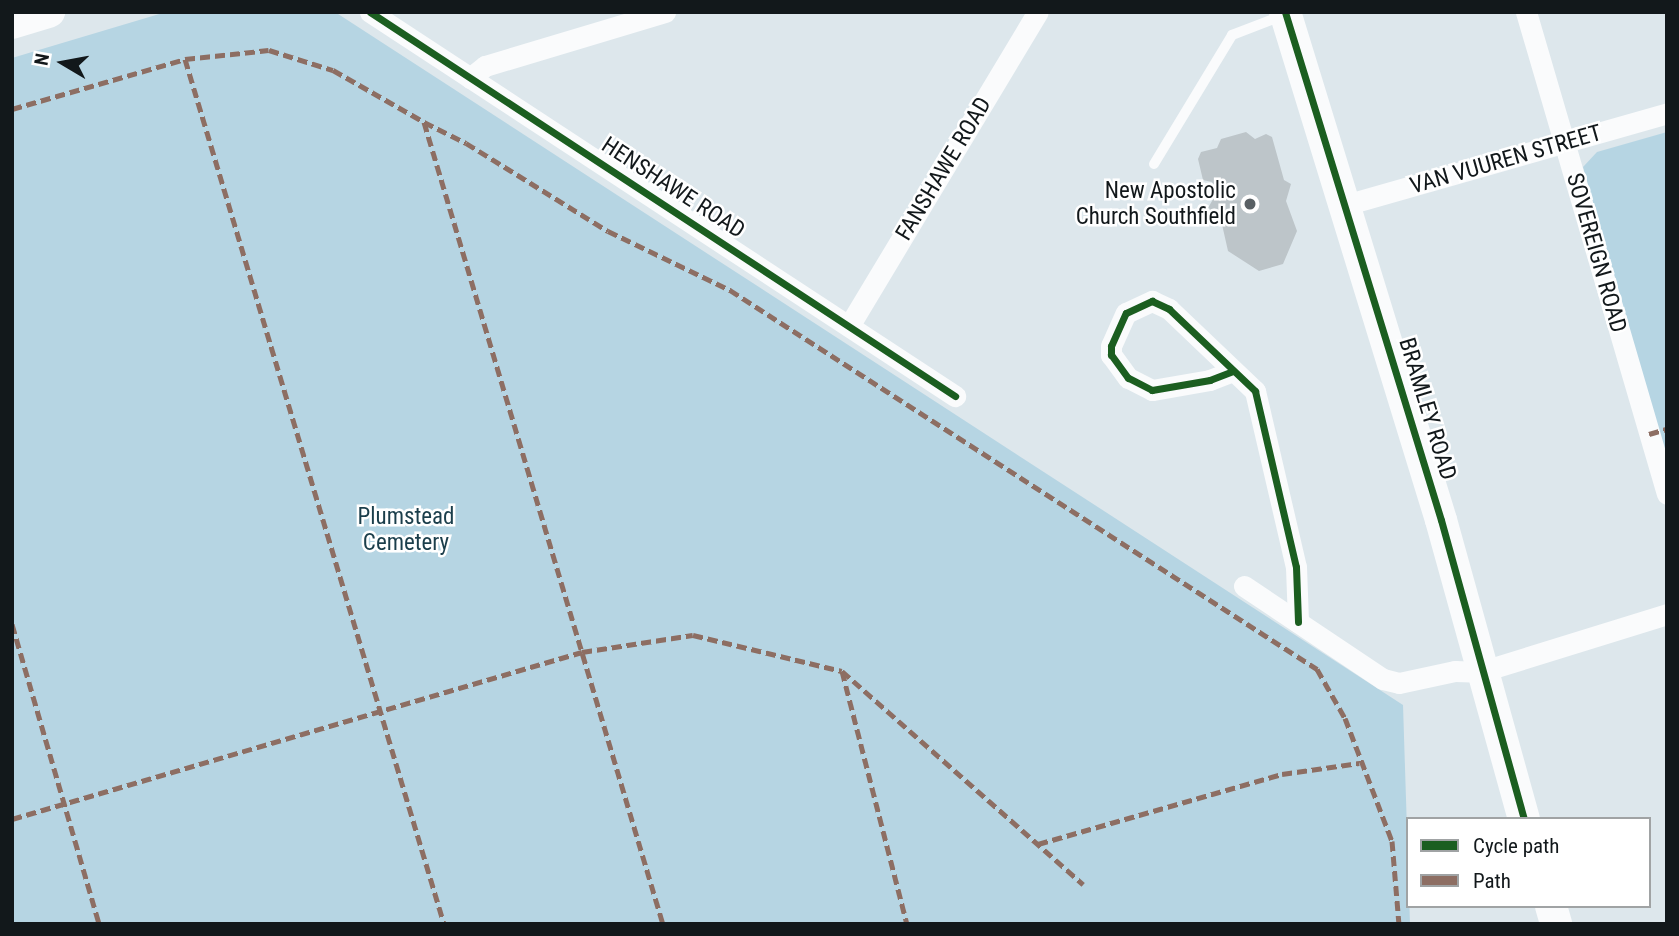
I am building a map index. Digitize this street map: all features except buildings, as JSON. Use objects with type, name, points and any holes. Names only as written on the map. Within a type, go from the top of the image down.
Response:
[{"type":"street","points":[[12,23],[49,12]]},
{"type":"street","name":"HENSHAWE ROAD","points":[[370,12],[955,396]]},
{"type":"street","points":[[470,78],[485,66],[665,12]]},
{"type":"street","name":"FANSHAWE ROAD","points":[[849,326],[1038,12]]},
{"type":"street","name":"SOVEREIGN ROAD","points":[[1525,12],[1667,494]]},
{"type":"street","name":"BRAMLEY ROAD","points":[[1286,13],[1441,520],[1480,672],[1523,817]]},
{"type":"street","name":"VAN VUUREN STREET","points":[[1345,205],[1667,113]]},
{"type":"street","points":[[1233,371],[1199,383],[1152,390],[1128,378],[1111,355],[1111,346],[1126,313],[1152,301],[1169,309],[1233,371],[1258,397],[1296,567],[1298,622]]},
{"type":"street","points":[[1244,586],[1391,682],[1480,672],[1667,614]]},
{"type":"lane","points":[[1154,164],[1232,35],[1286,13]]},
{"type":"green space","name":"Plumstead Cemetery","points":[[166,12],[335,12],[1403,705],[1406,908],[1409,908],[1410,924],[12,924],[12,58]]},
{"type":"green space","points":[[1667,132],[1667,461],[1583,167],[1597,152]]},
{"type":"marked path","points":[[12,109],[185,59],[269,50],[333,70],[424,122],[663,924]]},
{"type":"marked path","points":[[185,59],[444,924]]},
{"type":"marked path","points":[[424,122],[466,143],[608,231],[730,290],[1317,669],[1345,718],[1392,841],[1399,924]]},
{"type":"marked path","points":[[1649,434],[1667,429]]},
{"type":"marked path","points":[[12,624],[99,924]]},
{"type":"marked path","points":[[12,819],[582,652],[693,635],[842,671],[1083,884]]},
{"type":"marked path","points":[[842,671],[907,924]]},
{"type":"marked path","points":[[1038,844],[1282,774],[1359,763]]},
{"type":"cycle path","points":[[370,12],[955,396]]},
{"type":"cycle path","points":[[1285,12],[1441,520],[1523,817]]},
{"type":"cycle path","points":[[1233,371],[1210,380],[1152,390],[1128,378],[1111,355],[1111,346],[1126,313],[1152,301],[1169,309],[1255,391],[1296,567],[1298,622]]},
{"type":"place","name":"New Apostolic Church Southfield","points":[[1250,204]]}]
